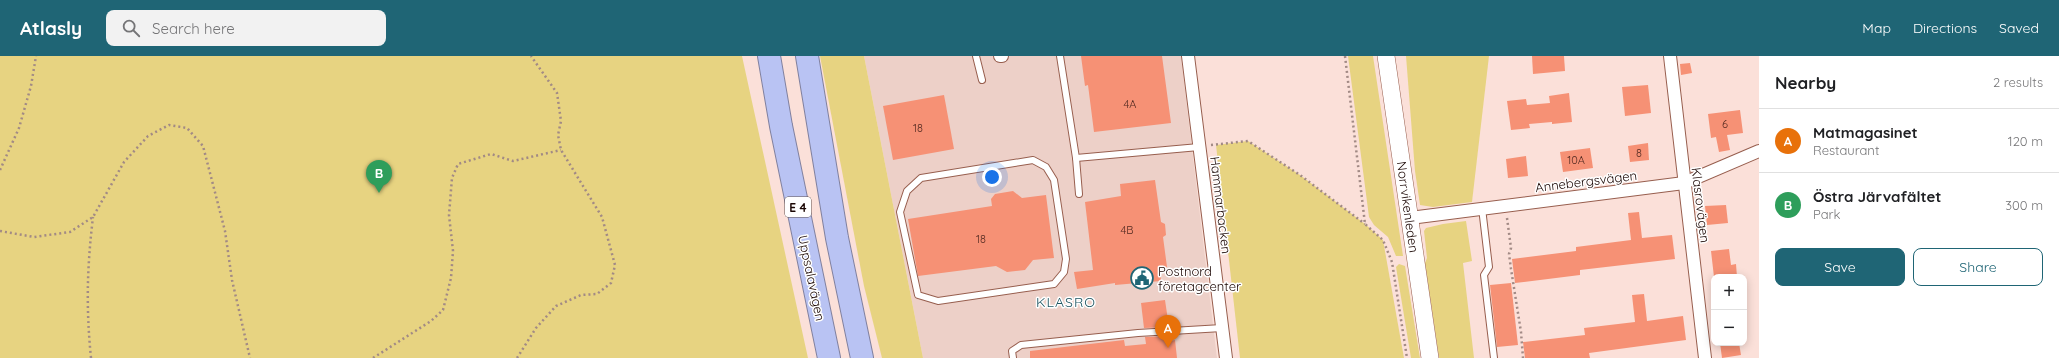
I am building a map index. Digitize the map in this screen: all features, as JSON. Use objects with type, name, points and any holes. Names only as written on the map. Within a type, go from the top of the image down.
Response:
[{"type":"highway","name":"Uppsalavägen","points":[[769,56],[781,126],[829,358]]},
{"type":"highway","name":"E 4","points":[[807,56],[836,230],[862,358]]},
{"type":"main road","name":"Norrvikenleden","points":[[1386,56],[1430,358]]},
{"type":"street","name":"Hammarbacken","points":[[1188,56],[1226,358]]},
{"type":"street","name":"Klasrovägen","points":[[1670,56],[1705,358]]},
{"type":"street","name":"Annebergsvägen","points":[[1410,218],[1684,183],[1759,151]]},
{"type":"lane","points":[[976,56],[982,80]]},
{"type":"lane","points":[[1060,56],[1076,158],[1079,194]]},
{"type":"lane","points":[[1076,158],[1199,146]]},
{"type":"lane","points":[[1033,160],[1046,167],[1054,180],[1066,258],[1064,272],[1054,284],[938,301],[918,295],[900,212],[907,191],[921,178],[980,169],[1033,160]]},
{"type":"lane","points":[[1482,208],[1489,267],[1484,275],[1494,358]]},
{"type":"lane","points":[[1013,358],[1012,351],[1021,345],[1138,333],[1222,328]]},
{"type":"path","points":[[0,170],[19,128],[31,86],[36,56]]},
{"type":"path","points":[[517,358],[536,328],[556,306],[581,295],[597,294],[611,283],[615,265],[602,217],[561,150],[558,135],[561,121],[557,93],[531,56]]},
{"type":"path","points":[[1345,56],[1365,224]]},
{"type":"path","points":[[91,358],[86,295],[88,257],[93,216],[124,162],[148,136],[169,125],[187,128],[203,146],[225,230],[232,280],[250,358]]},
{"type":"path","points":[[1199,146],[1248,141],[1300,175],[1384,240],[1392,262],[1408,358]]},
{"type":"path","points":[[373,358],[431,321],[443,310],[450,278],[453,251],[449,215],[452,178],[458,164],[491,154],[513,160],[561,150]]},
{"type":"path","points":[[1505,205],[1511,248],[1511,269],[1521,332],[1523,358]]},
{"type":"path","points":[[0,231],[34,237],[70,232],[93,216]]},
{"type":"shaded area","points":[[0,56],[742,56],[808,358],[0,358]]},
{"type":"shaded area","points":[[820,56],[864,56],[923,358],[882,358],[864,286]]},
{"type":"shaded area","points":[[864,56],[1181,56],[1217,358],[923,358]]},
{"type":"shaded area","points":[[1348,56],[1373,56],[1403,256],[1396,256],[1388,237],[1374,225],[1369,217]]},
{"type":"shaded area","points":[[1406,56],[1489,56],[1472,202],[1433,207],[1420,205],[1415,171]]},
{"type":"shaded area","points":[[1248,141],[1300,175],[1365,224],[1383,240],[1404,358],[1240,358],[1216,145]]},
{"type":"shaded area","points":[[1466,221],[1472,261],[1463,263],[1474,358],[1439,358],[1425,263],[1427,258],[1424,231],[1426,228]]},
{"type":"shaded area","points":[[1399,264],[1405,266],[1420,358],[1411,358],[1396,267]]},
{"type":"building","points":[[1081,56],[1162,56],[1171,123],[1094,132],[1088,85],[1085,86]]},
{"type":"building","points":[[1532,56],[1564,56],[1565,71],[1533,74]]},
{"type":"building","points":[[1690,63],[1692,73],[1681,75],[1680,64]]},
{"type":"building","points":[[1648,85],[1651,113],[1625,116],[1622,87]]},
{"type":"building","points":[[1569,93],[1572,122],[1529,124],[1530,128],[1511,130],[1507,101],[1526,99],[1527,105],[1550,103],[1549,96]]},
{"type":"building","points":[[944,95],[954,149],[893,160],[883,106]]},
{"type":"building","points":[[1740,110],[1743,133],[1727,135],[1730,150],[1719,152],[1716,137],[1711,138],[1708,114]]},
{"type":"building","points":[[1648,143],[1649,160],[1630,162],[1628,146]]},
{"type":"building","points":[[1590,148],[1593,168],[1563,172],[1560,152]]},
{"type":"building","points":[[1526,156],[1528,176],[1508,178],[1506,159]]},
{"type":"building","points":[[1155,180],[1161,222],[1165,224],[1166,235],[1163,237],[1167,267],[1160,268],[1161,281],[1115,285],[1115,283],[1077,289],[1074,272],[1093,270],[1085,202],[1121,196],[1120,184]]},
{"type":"building","points":[[1013,191],[1022,198],[1046,195],[1054,258],[1033,260],[1025,270],[1007,272],[996,266],[918,276],[908,219],[992,206],[991,199],[995,194]]},
{"type":"building","points":[[1726,205],[1728,223],[1707,225],[1705,206]]},
{"type":"building","points":[[1639,212],[1642,238],[1672,235],[1675,259],[1580,270],[1580,275],[1515,283],[1512,259],[1576,251],[1576,247],[1631,240],[1628,213]]},
{"type":"building","points":[[1729,249],[1731,265],[1736,264],[1737,274],[1714,274],[1711,251]]},
{"type":"building","points":[[1511,283],[1518,345],[1497,347],[1490,285]]},
{"type":"building","points":[[1644,294],[1647,321],[1683,316],[1686,340],[1589,353],[1590,358],[1525,358],[1523,342],[1585,335],[1584,328],[1635,322],[1632,295]]},
{"type":"building","points":[[1165,300],[1169,327],[1144,328],[1141,303]]},
{"type":"building","points":[[1170,336],[1171,341],[1175,340],[1177,358],[1030,358],[1030,351],[1124,340],[1125,346],[1146,344],[1145,337]]},
{"type":"building","points":[[1720,346],[1740,346],[1741,355],[1722,358]]},
{"type":"place","name":"Östra Järvafältet","points":[[379,193]]},
{"type":"place","name":"Postnord företagcenter","points":[[1142,278]]},
{"type":"place","name":"Matmagasinet","points":[[1168,348]]},
{"type":"district","name":"KLASRO","points":[[1066,302]]}]
